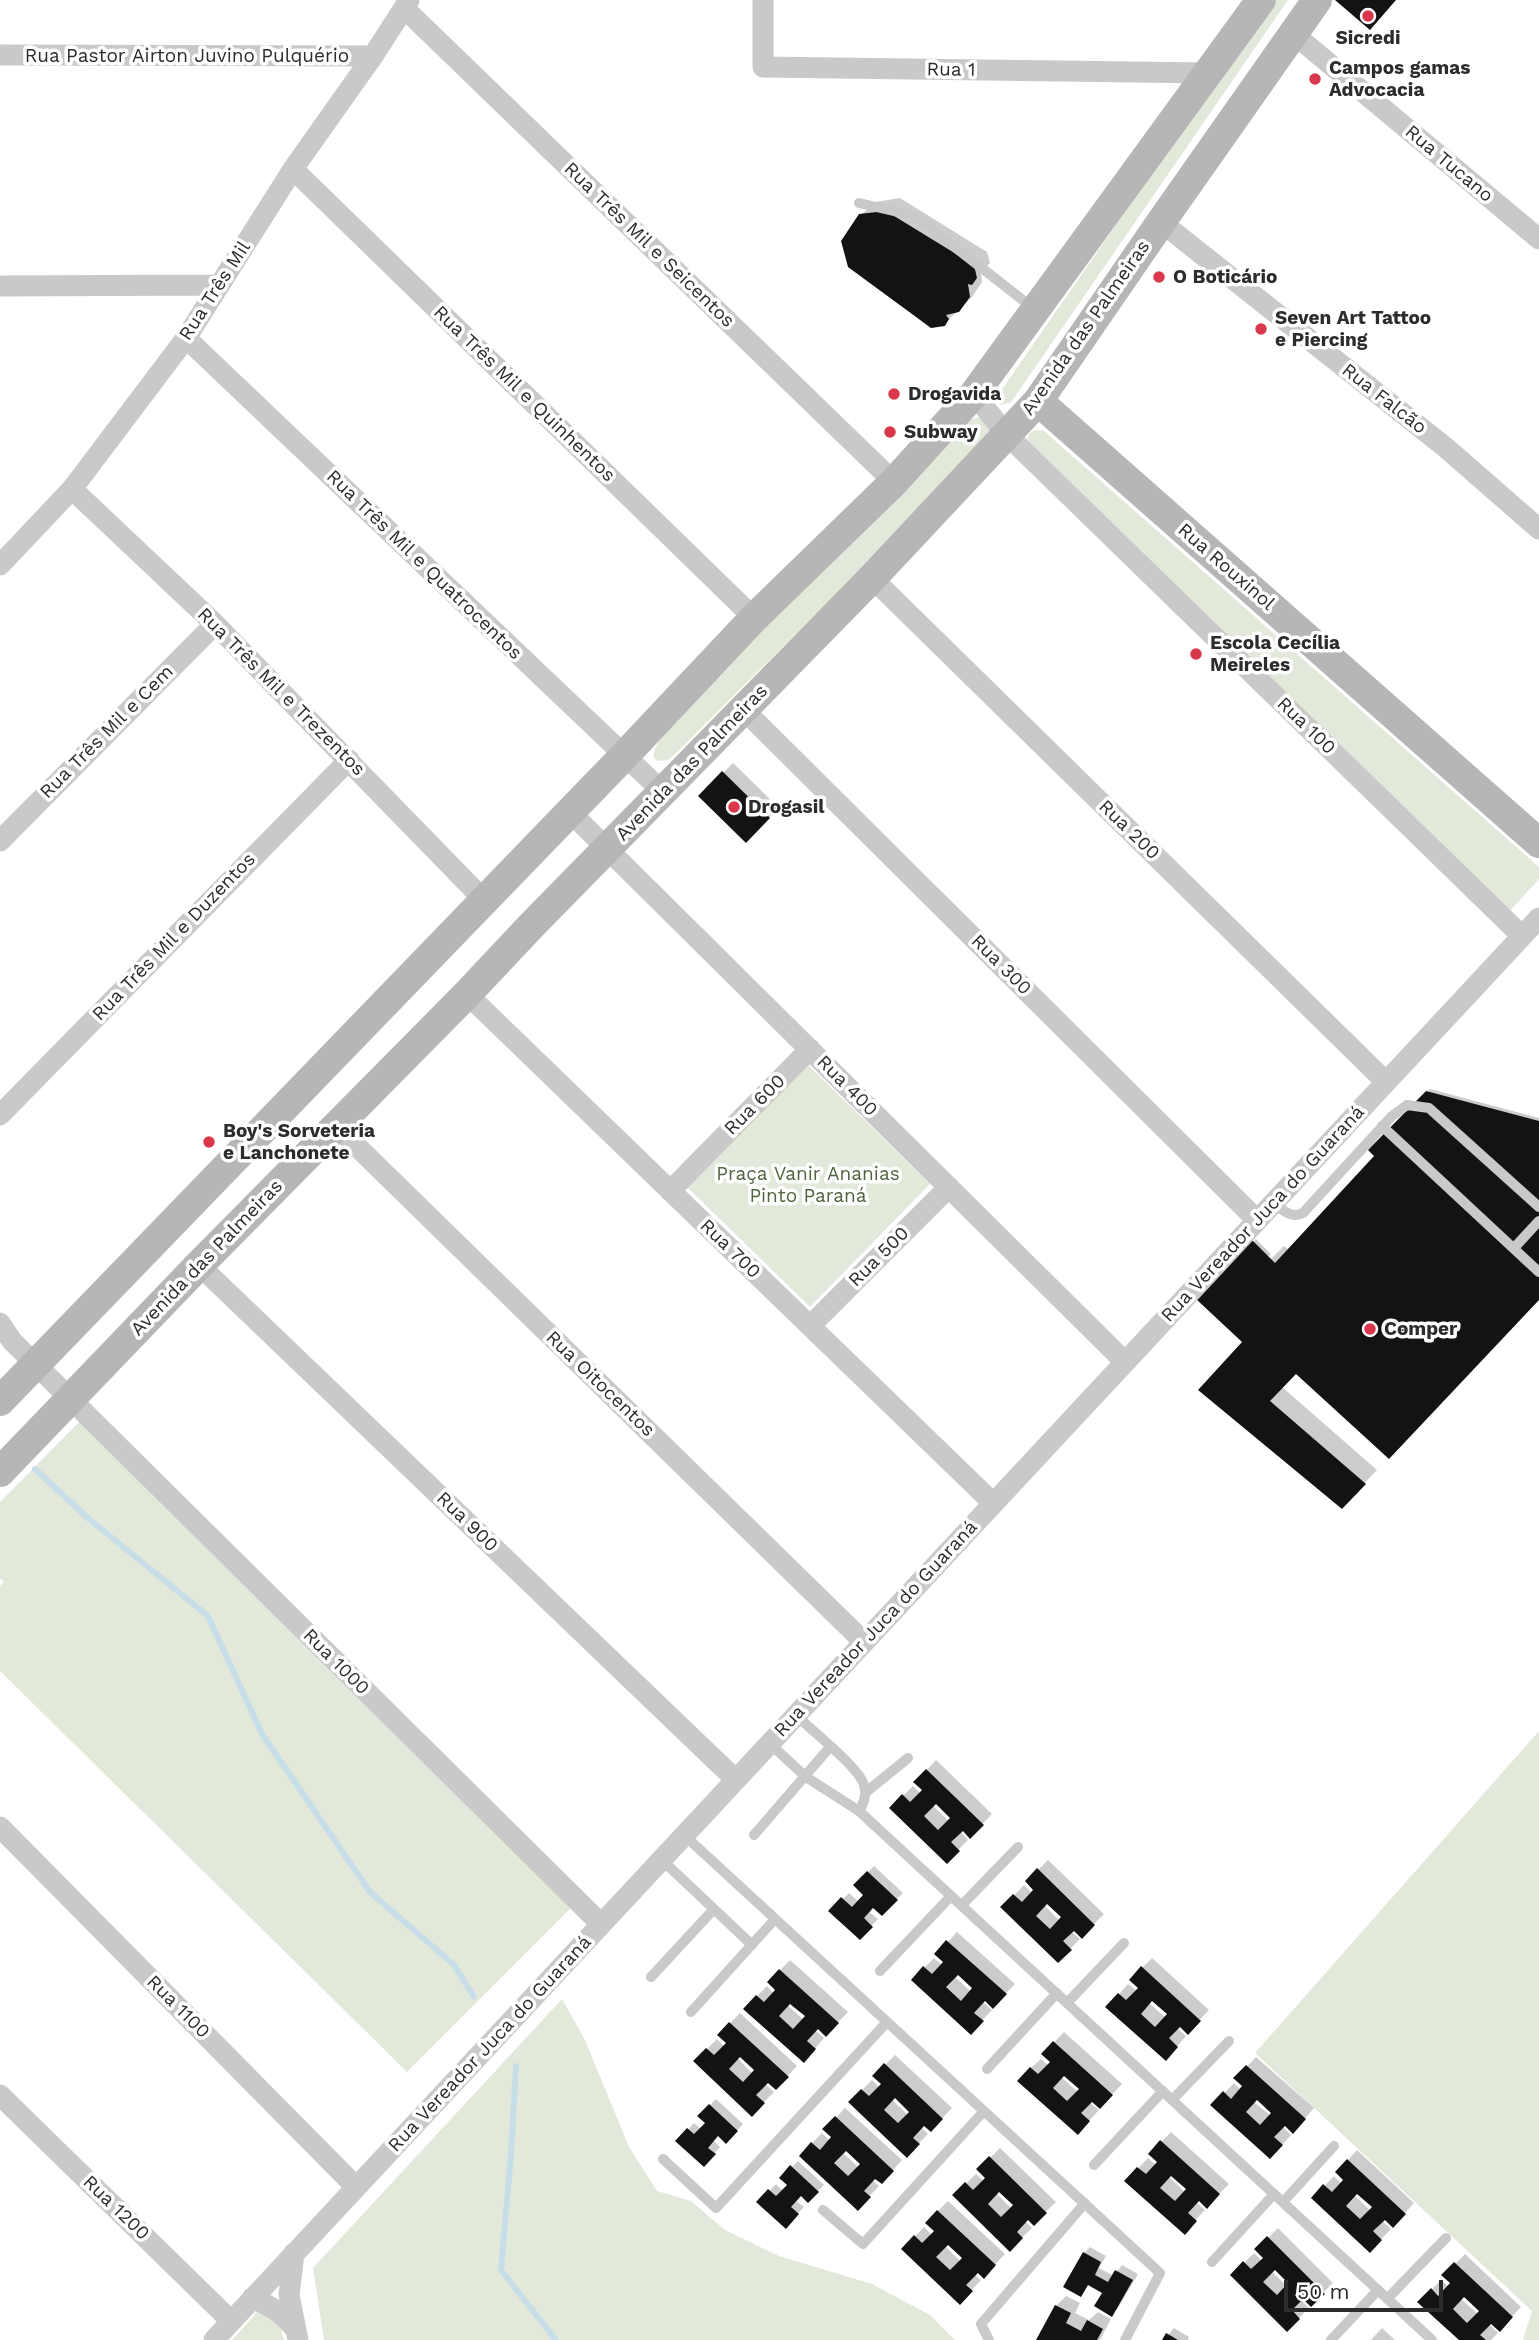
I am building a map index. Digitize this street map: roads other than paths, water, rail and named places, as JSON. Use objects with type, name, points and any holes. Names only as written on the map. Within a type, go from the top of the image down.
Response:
[{"type":"street","name":"Rua 1","points":[[763,0],[763,67],[1207,74]]},
{"type":"street","points":[[0,1401],[625,755],[754,618],[894,482],[974,394],[1261,0]]},
{"type":"street","name":"Avenida das Palmeiras","points":[[0,1472],[872,578],[1038,401],[1317,0]]},
{"type":"street","name":"Rua Três Mil","points":[[0,565],[72,489],[186,338],[293,169],[407,4]]},
{"type":"street","name":"Rua Três Mil e Seicentos","points":[[407,4],[894,482]]},
{"type":"street","name":"Rua Tucano","points":[[1294,35],[1539,239]]},
{"type":"street","name":"Rua Pastor Airton Juvino Pulquério","points":[[0,55],[373,56]]},
{"type":"street","name":"Rua Três Mil e Quinhentos","points":[[293,169],[754,618]]},
{"type":"street","name":"Rua Falcão","points":[[1161,222],[1445,447],[1539,529]]},
{"type":"street","points":[[0,286],[220,285]]},
{"type":"street","name":"Rua Três Mil e Quatrocentos","points":[[186,338],[663,792]]},
{"type":"street","name":"Rua 100","points":[[974,394],[1007,435],[1522,936]]},
{"type":"street","name":"Rua Rouxinol","points":[[1038,401],[1539,843]]},
{"type":"street","name":"Rua Três Mil e Trezentos","points":[[72,489],[215,624],[484,900]]},
{"type":"street","name":"Rua 200","points":[[872,578],[1386,1082]]},
{"type":"street","name":"Rua Três Mil e Cem","points":[[0,841],[215,624]]},
{"type":"street","name":"Rua 300","points":[[744,710],[1257,1220]]},
{"type":"street","name":"Rua Três Mil e Duzentos","points":[[0,1115],[349,760]]},
{"type":"street","name":"Rua 400","points":[[569,811],[1125,1362]]},
{"type":"street","name":"Rua Vereador Juca do Guaraná","points":[[214,2340],[1539,918]]},
{"type":"street","name":"Rua 700","points":[[467,994],[993,1503]]},
{"type":"street","name":"Rua 600","points":[[670,1191],[810,1049]]},
{"type":"street","name":"Rua Oitocentos","points":[[336,1126],[864,1642]]},
{"type":"street","name":"Rua 500","points":[[810,1326],[949,1187]]},
{"type":"street","name":"Rua 900","points":[[199,1265],[736,1780]]},
{"type":"street","name":"Rua 1000","points":[[0,1323],[12,1341],[601,1924]]},
{"type":"street","name":"Rua 1100","points":[[0,1827],[356,2187]]},
{"type":"street","name":"Rua 1200","points":[[0,2095],[231,2321]]},
{"type":"street","points":[[294,2253],[289,2295],[296,2334]]},
{"type":"street","points":[[252,2298],[283,2314],[296,2334]]},
{"type":"lane","points":[[859,203],[915,216],[1035,310]]},
{"type":"lane","points":[[1273,1203],[1288,1214],[1298,1216],[1303,1213],[1382,1126],[1407,1105],[1429,1108],[1539,1207]]},
{"type":"lane","points":[[1382,1126],[1539,1272]]},
{"type":"lane","points":[[1514,1248],[1539,1221]]},
{"type":"lane","points":[[796,1715],[857,1772],[864,1784],[865,1793],[864,1803],[859,1811]]},
{"type":"lane","points":[[769,1744],[806,1777],[859,1811],[1432,2340]]},
{"type":"lane","points":[[754,1835],[830,1747]]},
{"type":"lane","points":[[865,1793],[908,1758]]},
{"type":"lane","points":[[684,1835],[1160,2273],[1125,2340]]},
{"type":"lane","points":[[962,1905],[1018,1847]]},
{"type":"lane","points":[[661,1859],[752,1945]]},
{"type":"lane","points":[[880,1971],[951,1896]]},
{"type":"lane","points":[[651,1977],[713,1909]]},
{"type":"lane","points":[[691,2012],[775,1919]]},
{"type":"lane","points":[[1067,2003],[1124,1943]]},
{"type":"lane","points":[[987,2069],[1057,1993]]},
{"type":"lane","points":[[663,2160],[716,2208],[887,2022]]},
{"type":"lane","points":[[1172,2100],[1229,2041]]},
{"type":"lane","points":[[1094,2165],[1163,2091]]},
{"type":"lane","points":[[823,2210],[863,2244],[984,2111]]},
{"type":"lane","points":[[1212,2262],[1334,2146]]},
{"type":"lane","points":[[989,2340],[981,2324],[1084,2203]]},
{"type":"lane","points":[[1387,2299],[1446,2238]]},
{"type":"lane","points":[[1331,2340],[1378,2290]]},
{"type":"waterway","points":[[35,1469],[89,1519],[208,1616],[262,1734],[370,1892],[454,1965],[474,1997]]},
{"type":"waterway","points":[[516,2066],[501,2270],[556,2340]]},
{"type":"place","name":"Sicredi","points":[[1368,16]]},
{"type":"place","name":"Campos gamas Advocacia","points":[[1315,79]]},
{"type":"place","name":"O Boticário","points":[[1159,277]]},
{"type":"place","name":"Seven Art Tattoo e Piercing","points":[[1261,329]]},
{"type":"place","name":"Drogavida","points":[[894,394]]},
{"type":"place","name":"Subway","points":[[890,432]]},
{"type":"place","name":"Escola Cecília Meireles","points":[[1196,654]]},
{"type":"place","name":"Drogasil","points":[[734,807]]},
{"type":"place","name":"Boy's Sorveteria e Lanchonete","points":[[209,1142]]},
{"type":"place","name":"Comper","points":[[1370,1329]]},
{"type":"park label","name":"Praça Vanir Ananias Pinto Paraná","points":[[808,1185]]}]
